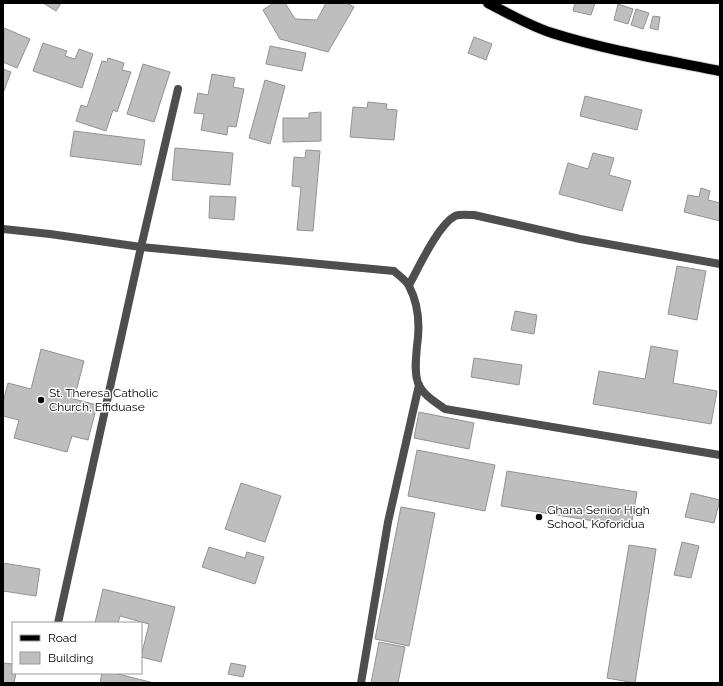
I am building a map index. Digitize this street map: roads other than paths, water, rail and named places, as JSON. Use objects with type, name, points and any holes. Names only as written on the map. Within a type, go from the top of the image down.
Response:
[{"type":"main road","points":[[488,3],[507,14],[552,33],[615,49],[720,71]]},
{"type":"street","points":[[58,622],[141,247],[178,89]]},
{"type":"street","points":[[408,285],[436,237],[448,221],[457,215],[474,215],[580,239],[720,264]]},
{"type":"street","points":[[3,229],[141,247],[394,271],[408,285],[417,306],[419,330],[416,372],[419,385],[429,398],[445,409],[720,455]]},
{"type":"street","points":[[361,683],[388,522],[419,385]]},
{"type":"place","name":"St. Theresa Catholic Church, Effiduase","points":[[41,400]]},
{"type":"place","name":"Ghana Senior High School, Koforidua","points":[[539,517]]}]
